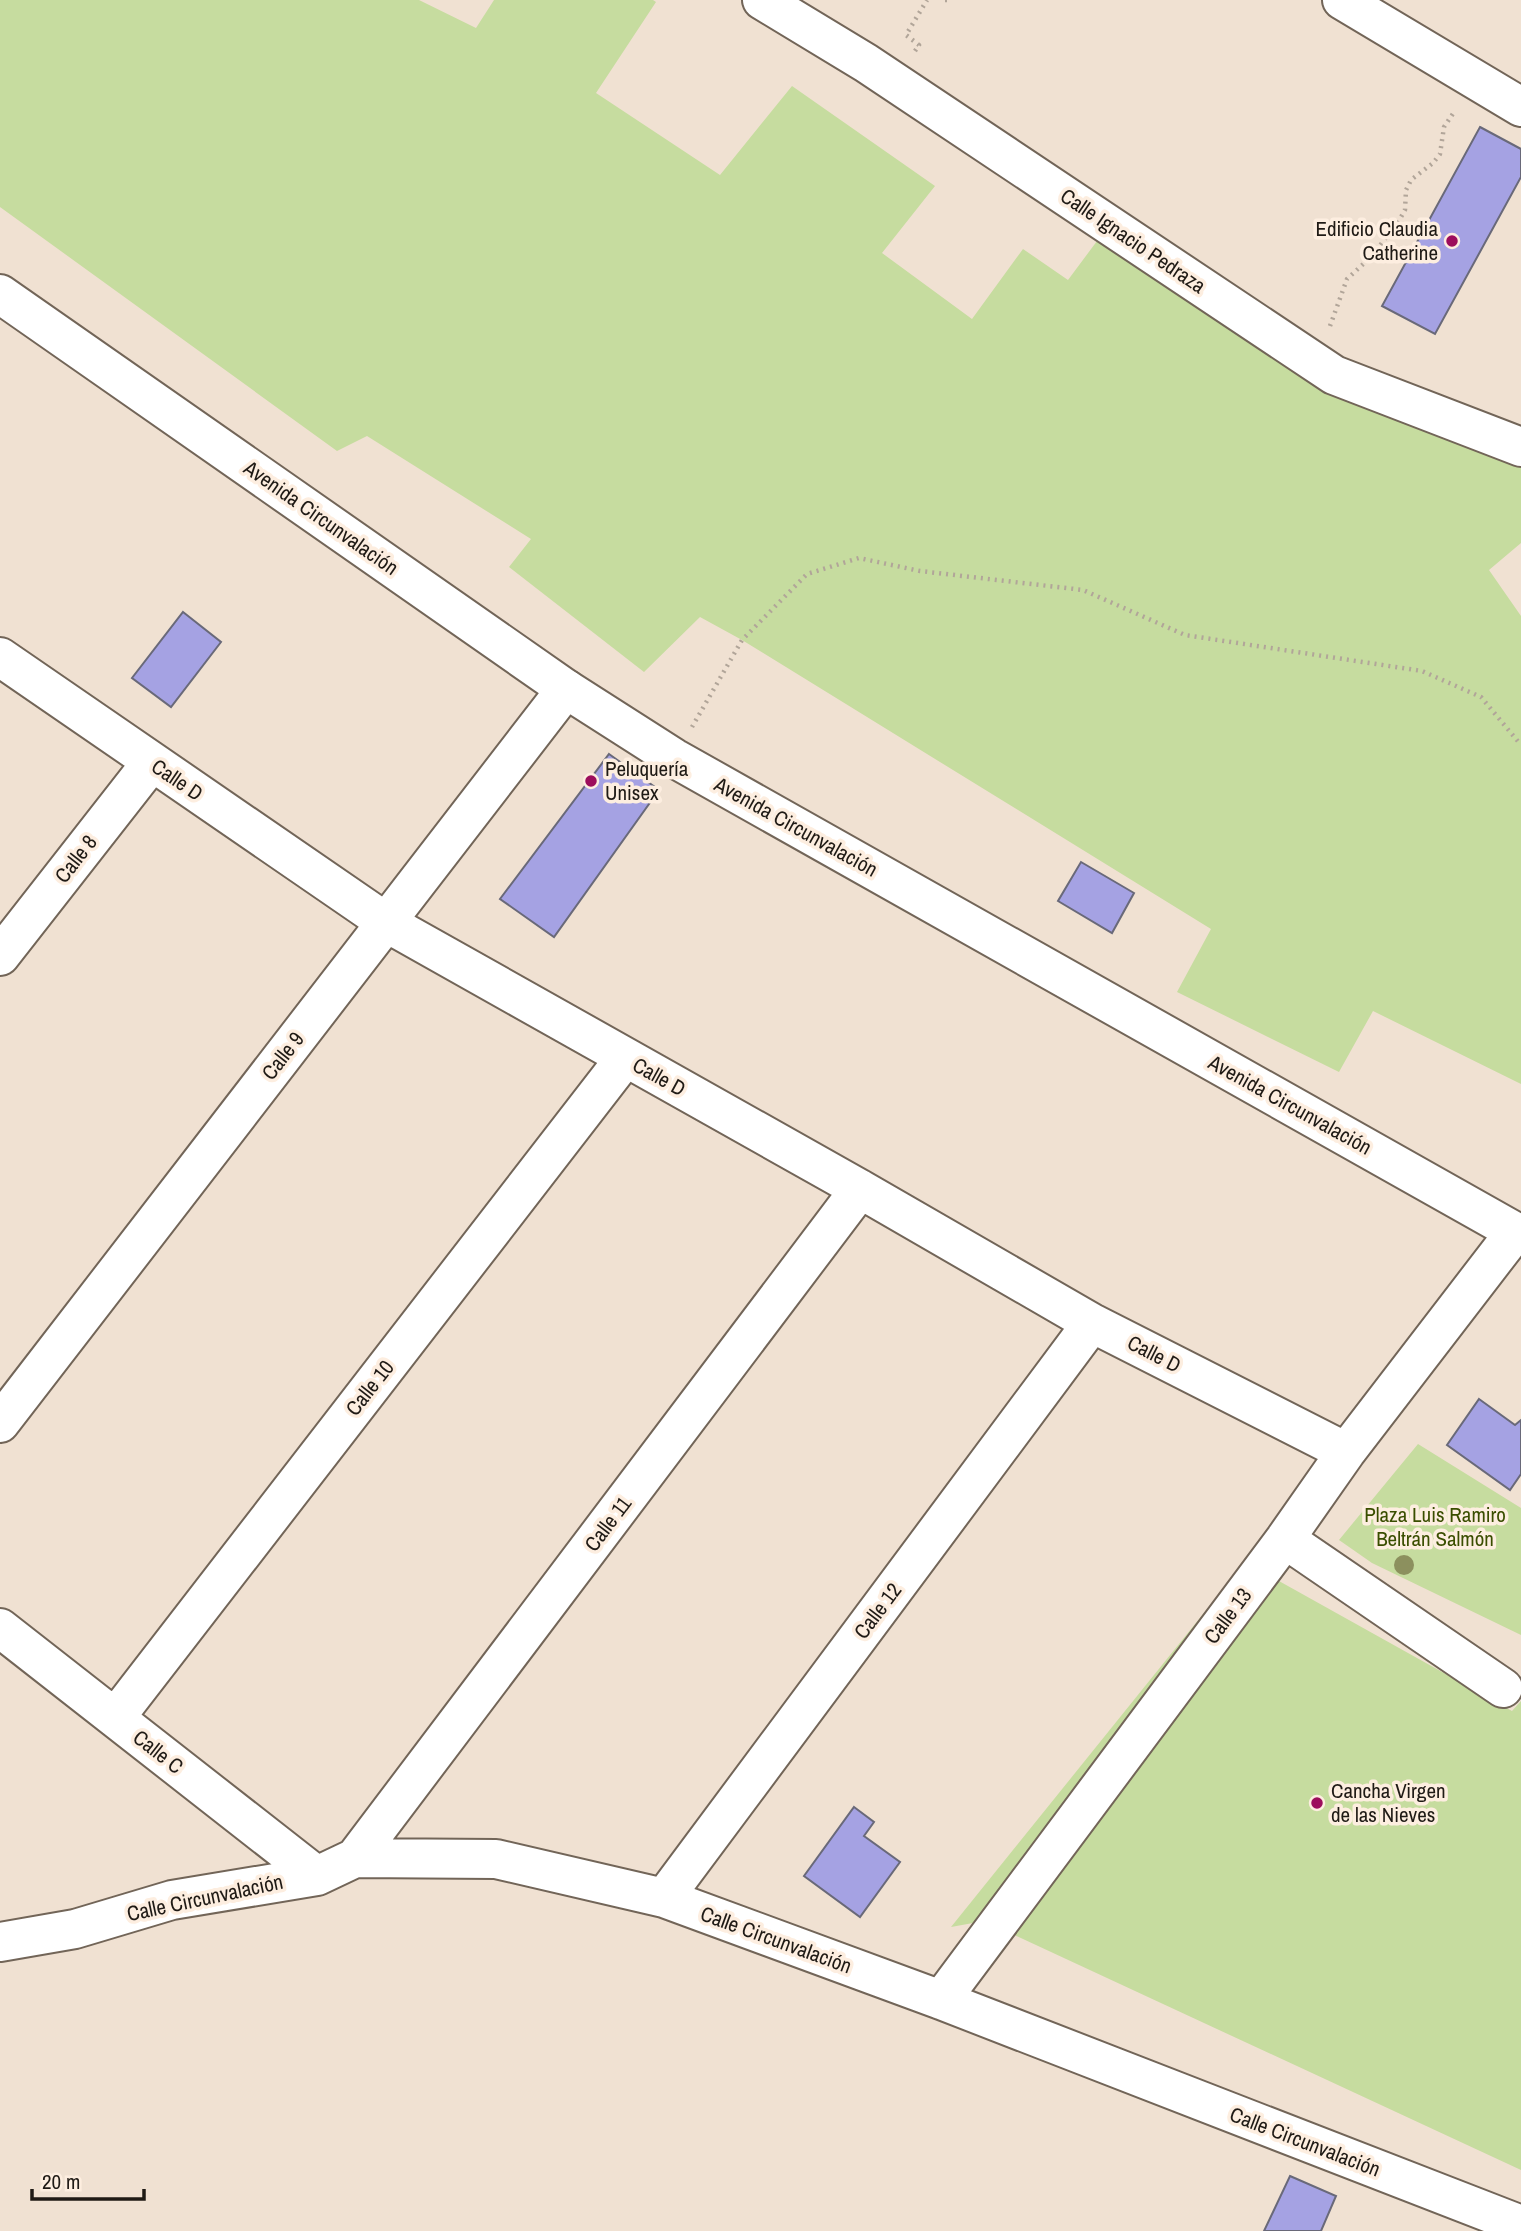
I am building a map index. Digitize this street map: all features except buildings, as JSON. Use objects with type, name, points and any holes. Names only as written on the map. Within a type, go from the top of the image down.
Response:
[{"type":"street","name":"Calle Ignacio Pedraza","points":[[762,0],[866,63],[1334,375],[1521,447]]},
{"type":"street","points":[[1342,0],[1521,107]]},
{"type":"street","name":"Avenida Circunvalación","points":[[0,294],[566,689],[674,758],[1518,1233]]},
{"type":"street","name":"Calle D","points":[[0,657],[387,923],[860,1189],[1092,1324],[1346,1451]]},
{"type":"street","name":"Calle 9","points":[[0,1423],[566,689]]},
{"type":"street","name":"Calle 8","points":[[0,956],[151,762]]},
{"type":"street","name":"Calle 10","points":[[115,1718],[625,1058]]},
{"type":"street","name":"Calle 11","points":[[355,1858],[860,1189]]},
{"type":"street","name":"Calle 13","points":[[940,2000],[1285,1539],[1346,1451],[1518,1233]]},
{"type":"street","name":"Calle 12","points":[[664,1898],[1092,1324]]},
{"type":"street","points":[[1285,1539],[1503,1688]]},
{"type":"street","name":"Calle C","points":[[0,1628],[317,1876]]},
{"type":"street","name":"Calle Circunvalación","points":[[0,1942],[75,1929],[172,1900],[317,1876],[355,1858],[496,1859],[664,1898],[940,2000],[1521,2225]]},
{"type":"path","points":[[914,53],[919,45],[906,35],[928,0]]},
{"type":"path","points":[[945,0],[952,0]]},
{"type":"path","points":[[1318,364],[1324,354],[1335,309],[1347,279],[1378,248],[1401,218],[1405,210],[1406,190],[1411,180],[1440,154],[1444,127],[1459,102]]},
{"type":"path","points":[[674,758],[742,640],[807,574],[859,558],[920,571],[1083,590],[1185,635],[1422,671],[1480,698],[1521,745]]},
{"type":"green space","points":[[0,0],[419,0],[476,28],[494,0],[653,0],[656,2],[596,93],[720,175],[792,86],[935,186],[882,253],[972,319],[1023,249],[1068,280],[1100,237],[1521,449],[1521,543],[1489,570],[1521,616],[1521,1084],[1373,1011],[1339,1072],[1177,992],[1211,929],[742,640],[700,617],[644,672],[509,567],[531,539],[367,436],[337,451],[0,207]]},
{"type":"green space","name":"Plaza Luis Ramiro Beltrán Salmón","points":[[1418,1444],[1521,1508],[1521,1635],[1372,1563],[1339,1540]]},
{"type":"green space","name":"Cancha Virgen de las Nieves","points":[[1245,1562],[1512,1711],[1521,1701],[1521,2170],[984,1921],[951,1927]]},
{"type":"place","name":"Edificio Claudia Catherine","points":[[1452,241]]},
{"type":"place","name":"Peluquería Unisex","points":[[591,781]]},
{"type":"place","name":"Cancha Virgen de las Nieves","points":[[1317,1803]]}]
